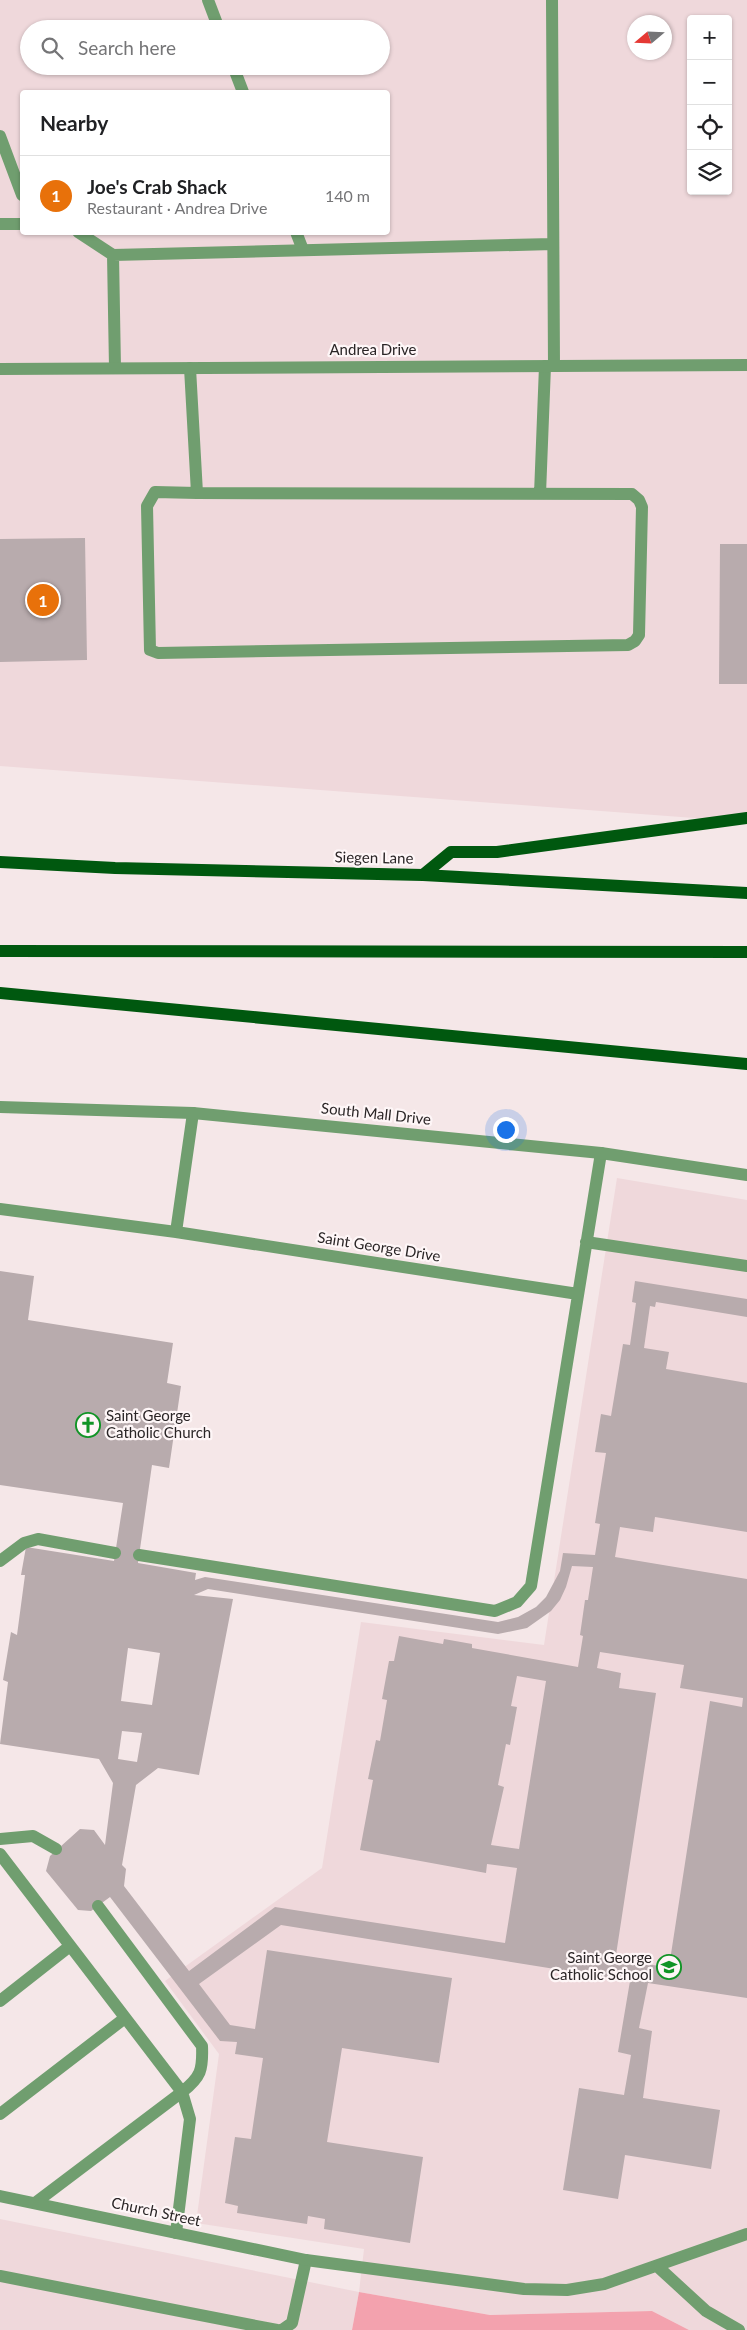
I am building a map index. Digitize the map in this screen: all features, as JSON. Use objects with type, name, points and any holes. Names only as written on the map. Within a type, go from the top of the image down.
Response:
[{"type":"main road","points":[[423,875],[451,852],[497,852],[747,818]]},
{"type":"main road","name":"Siegen Lane","points":[[0,862],[115,868],[423,875],[747,893]]},
{"type":"main road","points":[[0,951],[747,952]]},
{"type":"main road","points":[[0,993],[747,1064]]},
{"type":"street","points":[[208,0],[216,20]]},
{"type":"street","points":[[540,494],[549,366],[553,244],[552,0]]},
{"type":"street","points":[[236,75],[242,90]]},
{"type":"street","points":[[0,136],[20,190]]},
{"type":"street","points":[[0,224],[20,224]]},
{"type":"street","points":[[83,235],[113,255],[553,244]]},
{"type":"street","points":[[297,235],[303,250]]},
{"type":"street","points":[[113,255],[115,368]]},
{"type":"street","name":"Andrea Drive","points":[[0,369],[747,365]]},
{"type":"street","points":[[190,368],[197,493]]},
{"type":"street","points":[[155,492],[197,493],[632,494],[639,500],[642,507],[640,635],[628,645],[158,653],[150,650],[148,642],[147,506],[155,492]]},
{"type":"street","name":"South Mall Drive","points":[[0,1107],[193,1113],[601,1153],[747,1175]]},
{"type":"street","points":[[176,1232],[193,1113]]},
{"type":"street","points":[[139,1555],[495,1611],[517,1602],[531,1586],[601,1153]]},
{"type":"street","name":"Saint George Drive","points":[[0,1210],[176,1232],[578,1294]]},
{"type":"street","points":[[586,1242],[747,1266]]},
{"type":"street","points":[[0,1561],[24,1543],[38,1539],[115,1553]]},
{"type":"street","points":[[0,1839],[33,1836],[56,1849]]},
{"type":"street","points":[[1,1856],[182,2092],[190,2119],[176,2233]]},
{"type":"street","points":[[35,2203],[196,2081],[203,2066],[202,2046],[98,1906]]},
{"type":"street","points":[[0,2001],[70,1946]]},
{"type":"street","points":[[0,2114],[125,2018]]},
{"type":"street","name":"Church Street","points":[[0,2196],[306,2260],[533,2289],[566,2290],[604,2284],[747,2234]]},
{"type":"street","points":[[282,2330],[292,2323],[306,2260]]},
{"type":"street","points":[[657,2266],[706,2311],[739,2330]]},
{"type":"street","points":[[0,2276],[277,2330]]},
{"type":"shaded area","points":[[0,0],[747,0],[747,822],[0,766]]},
{"type":"shaded area","points":[[617,1178],[747,1200],[747,2330],[689,2330],[652,2311],[490,2315],[359,2292],[364,2249],[196,2223],[219,2054],[165,1981],[322,1868],[361,1622],[544,1645]]},
{"type":"shaded area","points":[[0,2219],[359,2292],[352,2330],[0,2330]]},
{"type":"shaded area","points":[[359,2292],[490,2315],[652,2311],[689,2330],[352,2330]]},
{"type":"building","points":[[85,538],[87,660],[0,662],[0,539]]},
{"type":"building","points":[[720,544],[747,544],[747,684],[719,684]]},
{"type":"building","points":[[0,1271],[34,1276],[28,1320],[173,1343],[167,1383],[181,1386],[169,1468],[152,1465],[138,1563],[196,1573],[195,1580],[205,1577],[498,1622],[518,1617],[536,1607],[546,1597],[560,1571],[563,1553],[595,1555],[600,1524],[595,1523],[606,1453],[595,1452],[601,1414],[611,1416],[623,1344],[630,1345],[636,1303],[632,1302],[635,1281],[747,1299],[747,1317],[656,1302],[655,1307],[650,1306],[644,1348],[669,1352],[666,1369],[747,1383],[747,1532],[655,1517],[653,1532],[620,1527],[615,1557],[747,1579],[747,1998],[648,1983],[639,2028],[652,2031],[643,2098],[720,2110],[711,2169],[625,2155],[618,2199],[563,2190],[579,2088],[624,2095],[631,2055],[618,2052],[630,1981],[281,1925],[199,1984],[230,2025],[255,2029],[267,1950],[452,1978],[439,2063],[342,2048],[327,2142],[423,2157],[410,2243],[324,2229],[325,2219],[308,2216],[307,2224],[237,2213],[238,2206],[225,2203],[235,2137],[251,2139],[263,2058],[235,2054],[237,2042],[220,2041],[110,1897],[91,1911],[78,1910],[46,1871],[50,1856],[80,1829],[94,1830],[105,1845],[113,1783],[99,1759],[0,1744],[8,1682],[3,1680],[11,1632],[17,1635],[25,1575],[21,1575],[26,1547],[114,1561],[123,1503],[0,1485]],"holes":[[[572,1566],[593,1567],[588,1600],[585,1600],[580,1635],[583,1636],[578,1667],[472,1648],[472,1644],[444,1639],[443,1644],[399,1636],[394,1661],[389,1661],[382,1699],[387,1700],[380,1741],[376,1740],[368,1779],[373,1780],[360,1850],[486,1873],[487,1864],[517,1868],[505,1943],[275,1907],[189,1971],[124,1886],[126,1869],[122,1865],[136,1785],[158,1768],[199,1775],[233,1599],[194,1595],[208,1589],[498,1634],[527,1628],[551,1611],[560,1600]],[[128,1648],[160,1653],[152,1705],[121,1701]],[[600,1652],[684,1665],[680,1688],[743,1698],[742,1707],[710,1701],[669,1967],[628,1962],[628,1957],[616,1955],[656,1693],[619,1688],[621,1673],[597,1668]],[[517,1676],[546,1681],[519,1849],[491,1845],[504,1787],[498,1785],[506,1744],[510,1745],[517,1707],[511,1706]],[[122,1731],[142,1733],[137,1762],[118,1759]]]},
{"type":"place","name":"Joe's Crab Shack","points":[[43,600]]},
{"type":"place","name":"Saint George Catholic Church","points":[[88,1425]]},
{"type":"place","name":"Saint George Catholic School","points":[[669,1967]]}]
